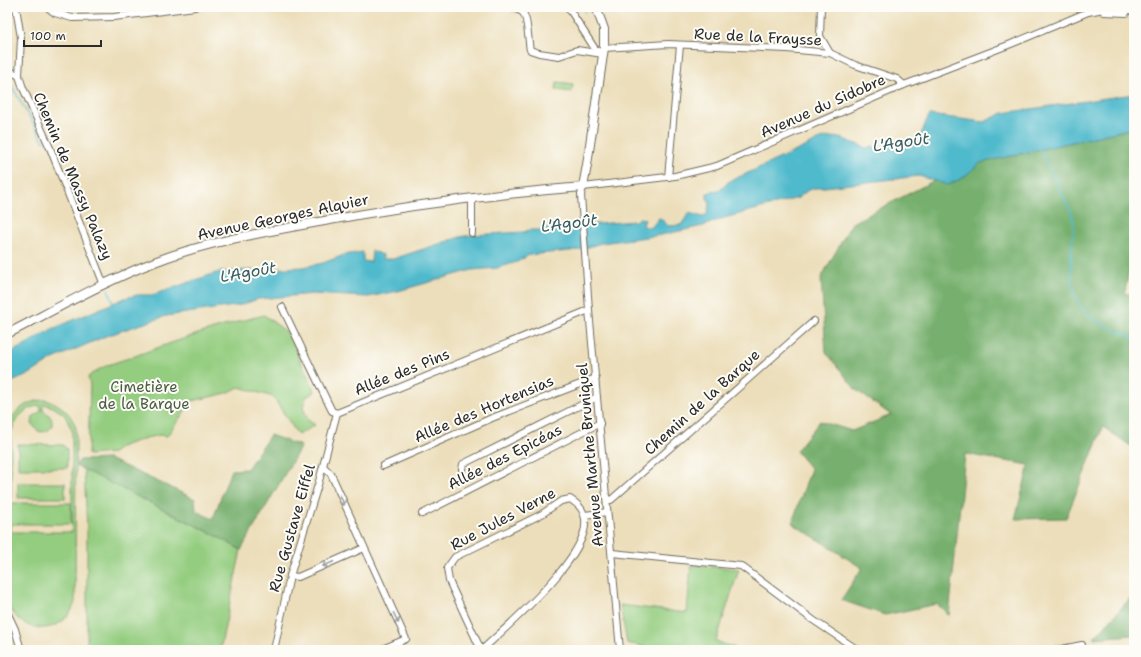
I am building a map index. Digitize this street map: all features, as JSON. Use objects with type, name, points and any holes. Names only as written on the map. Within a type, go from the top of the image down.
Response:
[{"type":"main road","points":[[582,187],[587,165],[600,51],[604,29],[596,7]]},
{"type":"main road","name":"Avenue Georges Alquier","points":[[7,334],[158,261],[262,232],[383,210],[582,187]]},
{"type":"street","points":[[7,69],[19,76],[21,38],[16,7]]},
{"type":"street","points":[[47,7],[55,13],[72,18],[114,17],[195,7]]},
{"type":"street","name":"Rue de la Fraysse","points":[[510,7],[523,12],[527,18],[527,39],[530,50],[539,54],[559,56],[578,50],[600,51],[680,45],[787,49],[830,53],[855,65],[896,79],[904,85]]},
{"type":"street","points":[[568,7],[595,49],[600,51]]},
{"type":"street","points":[[821,7],[820,36],[830,53]]},
{"type":"street","points":[[1067,20],[1100,9],[1114,8],[1134,11]]},
{"type":"street","points":[[1067,20],[1110,10],[1134,11]]},
{"type":"street","points":[[1104,12],[1134,14]]},
{"type":"street","name":"Avenue du Sidobre","points":[[582,187],[668,177],[717,166],[904,85],[1011,44],[1067,20]]},
{"type":"street","points":[[668,177],[680,45]]},
{"type":"street","name":"Chemin de Massy Palazy","points":[[19,76],[28,101],[50,148],[104,286]]},
{"type":"street","name":"Avenue Marthe Bruniquel","points":[[582,187],[581,195],[588,310],[596,378],[620,650]]},
{"type":"street","points":[[472,199],[472,233]]},
{"type":"street","points":[[282,307],[332,411],[337,413]]},
{"type":"street","name":"Allée des Pins","points":[[337,413],[588,310]]},
{"type":"street","name":"Chemin de la Barque","points":[[607,500],[612,500],[814,321]]},
{"type":"street","name":"Allée des Hortensias","points":[[383,466],[492,418],[596,378]]},
{"type":"street","points":[[462,469],[463,464],[597,397]]},
{"type":"street","name":"Rue Gustave Eiffel","points":[[274,650],[290,576],[324,467],[337,413]]},
{"type":"street","name":"Allée des Epicéas","points":[[422,514],[600,423]]},
{"type":"street","points":[[324,467],[331,474],[406,639],[380,650]]},
{"type":"street","name":"Rue Jules Verne","points":[[570,499],[578,504],[585,515],[585,526],[578,547],[569,562],[539,596],[481,650],[449,581],[447,568],[455,557],[542,514],[561,501],[570,499]]},
{"type":"street","points":[[585,515],[607,512]]},
{"type":"street","points":[[290,576],[298,577],[364,548]]},
{"type":"street","points":[[612,553],[741,566],[813,620],[858,650]]},
{"type":"street","points":[[7,612],[15,629],[21,650]]},
{"type":"street","points":[[1057,650],[1082,645]]},
{"type":"green space","points":[[557,82],[573,84],[572,92],[556,90]]},
{"type":"green space","points":[[1134,128],[1134,265],[1129,269],[1125,293],[1134,295],[1134,448],[1103,427],[1066,518],[1015,519],[1029,465],[965,454],[949,616],[937,604],[885,615],[841,600],[862,568],[792,523],[811,469],[796,451],[820,421],[852,431],[891,415],[856,390],[826,352],[821,278],[852,223],[964,165]]},
{"type":"green space","name":"Cimetière de la Barque","points":[[264,315],[288,333],[315,392],[306,397],[303,407],[308,420],[315,425],[298,435],[273,397],[239,387],[227,393],[192,401],[167,436],[160,435],[146,438],[120,447],[113,453],[88,455],[90,385],[88,377],[93,373],[116,362],[199,334]]},
{"type":"green space","points":[[46,400],[61,407],[71,418],[76,428],[75,602],[69,614],[61,622],[51,627],[41,628],[30,626],[20,621],[12,612],[7,600],[7,429],[13,417],[21,408],[27,404]],"holes":[[[43,404],[53,407],[64,414],[72,430],[72,532],[11,532],[11,524],[71,524],[71,503],[11,503],[11,433],[15,422],[25,411],[40,405],[41,411],[33,417],[32,424],[38,431],[47,431],[52,425],[52,421],[51,417],[43,411]]]},
{"type":"green space","points":[[270,435],[301,446],[241,550],[213,534],[76,466],[80,460],[109,459],[195,499],[196,511],[213,519],[231,470],[247,469]]},
{"type":"green space","points":[[18,444],[63,445],[67,449],[67,468],[18,468]]},
{"type":"green space","points":[[84,469],[213,534],[241,550],[220,650],[87,650],[87,528]]},
{"type":"green space","points":[[18,483],[65,483],[65,498],[18,498]]},
{"type":"green space","points":[[691,565],[739,569],[716,641],[740,650],[661,650],[627,643],[620,605],[687,613]]},
{"type":"green space","points":[[1134,594],[1134,635],[1094,638]]},
{"type":"water","name":"L'Agoût","points":[[1134,94],[1134,128],[980,163],[963,178],[948,185],[919,176],[816,188],[808,190],[798,198],[724,218],[703,226],[661,235],[601,243],[579,250],[529,255],[517,262],[497,268],[472,270],[398,291],[368,297],[312,294],[258,299],[241,305],[166,316],[106,336],[53,359],[28,375],[7,384],[7,355],[52,329],[125,298],[137,295],[152,295],[219,272],[303,267],[323,263],[344,255],[363,252],[363,261],[371,262],[372,251],[383,255],[383,259],[393,259],[460,237],[540,230],[553,225],[561,232],[571,226],[635,221],[640,218],[645,219],[643,226],[651,228],[659,218],[662,219],[668,226],[681,225],[689,213],[703,217],[707,214],[710,201],[707,199],[707,193],[719,190],[728,182],[817,140],[831,137],[838,138],[867,148],[872,146],[878,150],[904,142],[915,141],[921,134],[930,115],[984,122],[1003,113]]},
{"type":"waterway","points":[[583,7],[585,12]]},
{"type":"waterway","points":[[7,78],[44,142]]},
{"type":"waterway","points":[[1040,149],[1072,214],[1074,223],[1071,270],[1072,282],[1079,303],[1085,312],[1095,320],[1134,338]]},
{"type":"waterway","points":[[62,169],[75,205]]},
{"type":"waterway","points":[[108,289],[113,302]]}]
